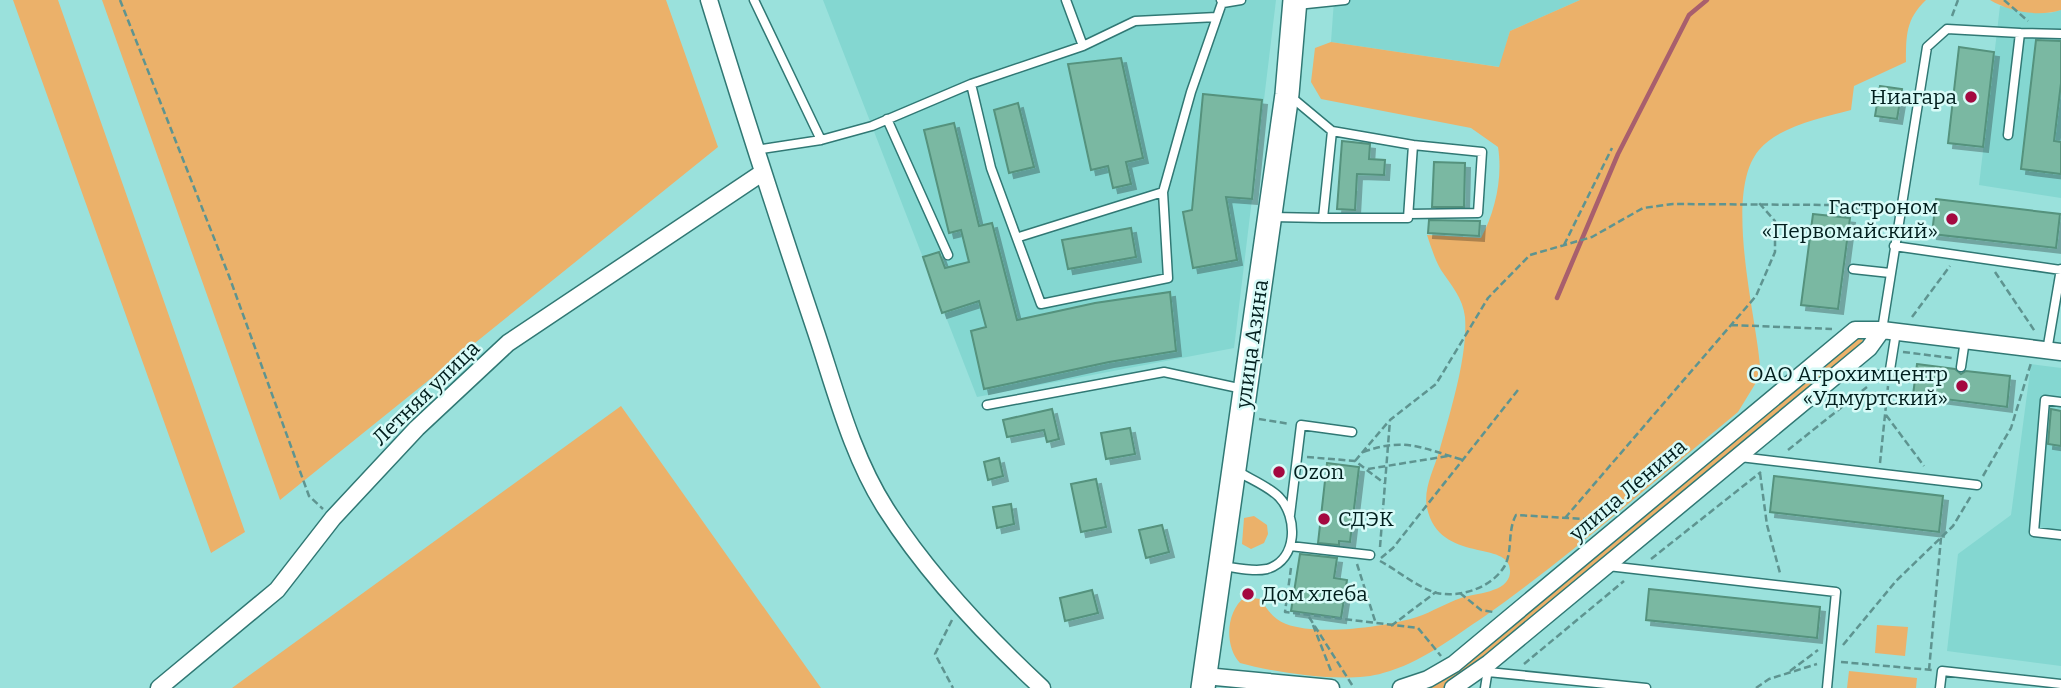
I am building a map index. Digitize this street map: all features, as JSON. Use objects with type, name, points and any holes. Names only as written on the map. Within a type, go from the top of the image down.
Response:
[{"type":"street","points":[[709,0],[762,173],[859,459],[886,509],[941,582],[1042,688]]},
{"type":"street","name":"улица Азина","points":[[1204,682],[1287,94],[1295,3]]},
{"type":"street","name":"Летняя улица","points":[[159,688],[277,590],[333,517],[417,428],[508,343],[762,173]]},
{"type":"street","points":[[1856,330],[1895,332],[2048,351]]},
{"type":"street","name":"улица Ленина","points":[[1401,688],[1428,679],[1454,664],[1856,330]]},
{"type":"street","name":"улица Ленина","points":[[1453,688],[1488,667],[1737,456],[1869,348],[1895,332]]},
{"type":"street","points":[[1204,682],[1332,682]]},
{"type":"lane","points":[[754,0],[821,140]]},
{"type":"lane","points":[[1066,0],[1083,47]]},
{"type":"lane","points":[[971,84],[992,168],[1041,304],[1168,278],[1163,192],[1191,92],[1222,1],[1241,0]]},
{"type":"lane","points":[[1295,3],[1345,0]]},
{"type":"lane","points":[[755,150],[821,140],[887,119],[971,84],[1083,47],[1135,21],[1217,17]]},
{"type":"lane","points":[[1841,371],[1889,376],[1895,332],[1890,273],[1927,47],[1947,29],[2061,34]]},
{"type":"lane","points":[[2008,135],[2020,33]]},
{"type":"lane","points":[[1287,94],[1332,131],[1413,145],[1482,152],[1478,213],[1409,214]]},
{"type":"lane","points":[[887,119],[948,255]]},
{"type":"lane","points":[[1323,219],[1332,131]]},
{"type":"lane","points":[[1269,216],[1323,219],[1408,218],[1413,145]]},
{"type":"lane","points":[[1019,237],[1163,192]]},
{"type":"lane","points":[[1894,246],[2061,270],[2048,351]]},
{"type":"lane","points":[[1853,269],[1890,273]]},
{"type":"lane","points":[[1962,363],[1965,340]]},
{"type":"lane","points":[[987,405],[1164,372],[1246,389]]},
{"type":"lane","points":[[2061,402],[2045,400],[2034,532],[2061,535]]},
{"type":"lane","points":[[1220,566],[1257,570],[1269,568],[1280,561],[1292,546],[1290,514],[1301,425],[1352,432]]},
{"type":"lane","points":[[1737,456],[1977,485]]},
{"type":"lane","points":[[1234,470],[1279,497],[1290,514]]},
{"type":"lane","points":[[1292,546],[1370,555]]},
{"type":"lane","points":[[1604,566],[1836,592],[1827,688]]},
{"type":"lane","points":[[1485,688],[1488,667],[1511,674],[1646,688]]},
{"type":"lane","points":[[1940,688],[1942,671],[2020,684],[2061,684]]},
{"type":"path","points":[[120,0],[229,276],[309,496],[333,517]]},
{"type":"path","points":[[1947,29],[1958,0]]},
{"type":"path","points":[[2004,0],[2043,33]]},
{"type":"path","points":[[1564,246],[1612,148]]},
{"type":"path","points":[[1565,518],[1756,296],[1775,252],[1774,221],[1759,203]]},
{"type":"path","points":[[1355,461],[1390,420],[1436,384],[1488,298],[1530,255],[1592,237],[1643,208],[1673,204],[1835,205],[1899,215],[1945,254]]},
{"type":"path","points":[[1895,332],[1957,256]]},
{"type":"path","points":[[1830,661],[1896,582],[1954,526],[2011,428],[2048,351],[1987,260]]},
{"type":"path","points":[[1731,326],[1856,330]]},
{"type":"path","points":[[1893,351],[1962,363]]},
{"type":"path","points":[[1878,473],[1889,376]]},
{"type":"path","points":[[1511,674],[1865,387],[1888,389]]},
{"type":"path","points":[[1379,560],[1393,548],[1518,390]]},
{"type":"path","points":[[1886,415],[1934,480]]},
{"type":"path","points":[[1242,416],[1301,425]]},
{"type":"path","points":[[1379,560],[1390,420]]},
{"type":"path","points":[[1363,452],[1388,443],[1403,443],[1463,460]]},
{"type":"path","points":[[1297,456],[1355,461],[1368,468],[1385,484]]},
{"type":"path","points":[[1368,468],[1450,456]]},
{"type":"path","points":[[1760,473],[1768,525],[1783,586]]},
{"type":"path","points":[[1379,560],[1436,593],[1460,593],[1485,586],[1505,566],[1511,523],[1516,515],[1625,521]]},
{"type":"path","points":[[1928,670],[1941,538]]},
{"type":"path","points":[[1292,546],[1285,612],[1418,628],[1443,658]]},
{"type":"path","points":[[1354,554],[1376,624]]},
{"type":"path","points":[[1391,626],[1436,593]]},
{"type":"path","points":[[953,688],[935,654],[948,622],[968,612]]},
{"type":"path","points":[[1309,616],[1332,682]]},
{"type":"path","points":[[1309,616],[1354,688]]},
{"type":"path","points":[[1788,673],[1832,639]]},
{"type":"path","points":[[1756,688],[1769,679],[1830,661],[1942,671]]},
{"type":"shaded area","points":[[13,0],[58,0],[245,532],[211,553]]},
{"type":"shaded area","points":[[102,0],[666,0],[718,147],[280,500]]},
{"type":"shaded area","points":[[823,0],[1276,0],[1234,348],[977,397]]},
{"type":"shaded area","points":[[1334,0],[1580,0],[1510,31],[1500,67],[1331,42]]},
{"type":"shaded area","points":[[1580,0],[1926,0],[1911,21],[1906,44],[1906,62],[1854,86],[1851,110],[1802,124],[1778,135],[1759,150],[1749,169],[1743,194],[1742,223],[1760,366],[1757,381],[1738,412],[1550,568],[1460,633],[1410,663],[1368,676],[1332,677],[1240,663],[1231,647],[1229,629],[1234,611],[1245,597],[1260,599],[1274,617],[1299,628],[1352,629],[1417,617],[1461,598],[1497,588],[1508,580],[1510,573],[1508,563],[1500,556],[1460,545],[1446,538],[1434,526],[1426,501],[1457,384],[1465,332],[1462,304],[1439,266],[1427,235],[1481,238],[1497,194],[1498,147],[1471,128],[1321,99],[1311,82],[1315,48],[1331,42],[1499,67],[1510,31]]},
{"type":"shaded area","points":[[1990,0],[2061,0],[2061,10],[2024,12],[2006,8]]},
{"type":"shaded area","points":[[2000,6],[2050,13],[2061,10],[2061,198],[1979,185]]},
{"type":"shaded area","points":[[1858,335],[1865,343],[1466,672],[1443,688],[1416,688]]},
{"type":"shaded area","points":[[2031,364],[2061,368],[2061,666],[1947,651],[1958,554],[2011,515]]},
{"type":"shaded area","points":[[621,406],[821,688],[232,688]]},
{"type":"shaded area","points":[[1254,516],[1267,525],[1268,534],[1264,543],[1251,549],[1242,544],[1244,518]]},
{"type":"shaded area","points":[[1877,625],[1908,627],[1905,656],[1875,653]]},
{"type":"shaded area","points":[[1849,671],[1917,678],[1916,688],[1847,688]]},
{"type":"building","points":[[2036,40],[2061,41],[2061,83],[2054,141],[2061,142],[2061,174],[2021,169]]},
{"type":"building","name":"Ниагара","points":[[1959,47],[1994,52],[1983,147],[1948,143]]},
{"type":"building","points":[[1121,58],[1143,158],[1126,162],[1131,184],[1113,188],[1108,166],[1091,170],[1068,64]]},
{"type":"building","points":[[1880,86],[1902,89],[1897,119],[1875,116]]},
{"type":"building","points":[[1203,94],[1262,100],[1252,199],[1226,197],[1237,260],[1193,268],[1183,212],[1192,210]]},
{"type":"building","points":[[1018,103],[1034,167],[1009,173],[994,110]]},
{"type":"building","points":[[954,123],[979,226],[992,223],[1017,320],[1095,303],[1170,292],[1176,351],[1109,362],[984,389],[971,331],[986,327],[979,301],[942,313],[923,257],[939,252],[945,268],[969,262],[961,230],[949,233],[924,130]]},
{"type":"building","points":[[1342,141],[1370,144],[1369,159],[1385,160],[1384,175],[1357,174],[1355,210],[1337,209]]},
{"type":"building","points":[[1434,162],[1465,163],[1464,207],[1432,207]]},
{"type":"building","points":[[1936,199],[2060,214],[2056,248],[1932,234]]},
{"type":"building","points":[[1813,214],[1850,218],[1838,309],[1801,305]]},
{"type":"building","points":[[1429,220],[1480,221],[1479,236],[1428,233]]},
{"type":"building","points":[[1131,228],[1136,257],[1068,269],[1062,240]]},
{"type":"building","name":"ОАО Агрохимцентр «Удмуртский»","points":[[1917,364],[1955,369],[1961,374],[1966,371],[2010,376],[2007,407],[1913,395]]},
{"type":"building","points":[[1052,409],[1059,439],[1047,442],[1044,430],[1007,437],[1003,420]]},
{"type":"building","points":[[2051,409],[2061,411],[2061,446],[2048,444]]},
{"type":"building","points":[[1130,428],[1135,454],[1106,459],[1101,433]]},
{"type":"building","points":[[999,458],[1003,476],[988,480],[984,462]]},
{"type":"building","points":[[1327,463],[1359,467],[1350,542],[1339,541],[1339,545],[1318,543]]},
{"type":"building","points":[[1774,476],[1943,496],[1939,532],[1770,512]]},
{"type":"building","points":[[1096,479],[1106,527],[1081,532],[1071,484]]},
{"type":"building","points":[[1011,504],[1014,524],[997,528],[993,507]]},
{"type":"building","points":[[1162,525],[1169,552],[1146,558],[1139,530]]},
{"type":"building","points":[[1300,554],[1337,558],[1334,578],[1347,580],[1341,618],[1291,611]]},
{"type":"building","points":[[1649,589],[1820,607],[1817,638],[1646,620]]},
{"type":"building","points":[[1092,590],[1098,613],[1065,621],[1060,598]]},
{"type":"waterway","points":[[1557,298],[1618,154],[1689,15],[1707,0]]},
{"type":"place","name":"Ниагара","points":[[1971,97]]},
{"type":"place","name":"Гастроном «Первомайский»","points":[[1952,219]]},
{"type":"place","name":"ОАО Агрохимцентр «Удмуртский»","points":[[1962,386]]},
{"type":"place","name":"Ozon","points":[[1279,472]]},
{"type":"place","name":"СДЭК","points":[[1324,519]]},
{"type":"place","name":"Дом хлеба","points":[[1248,594]]}]
